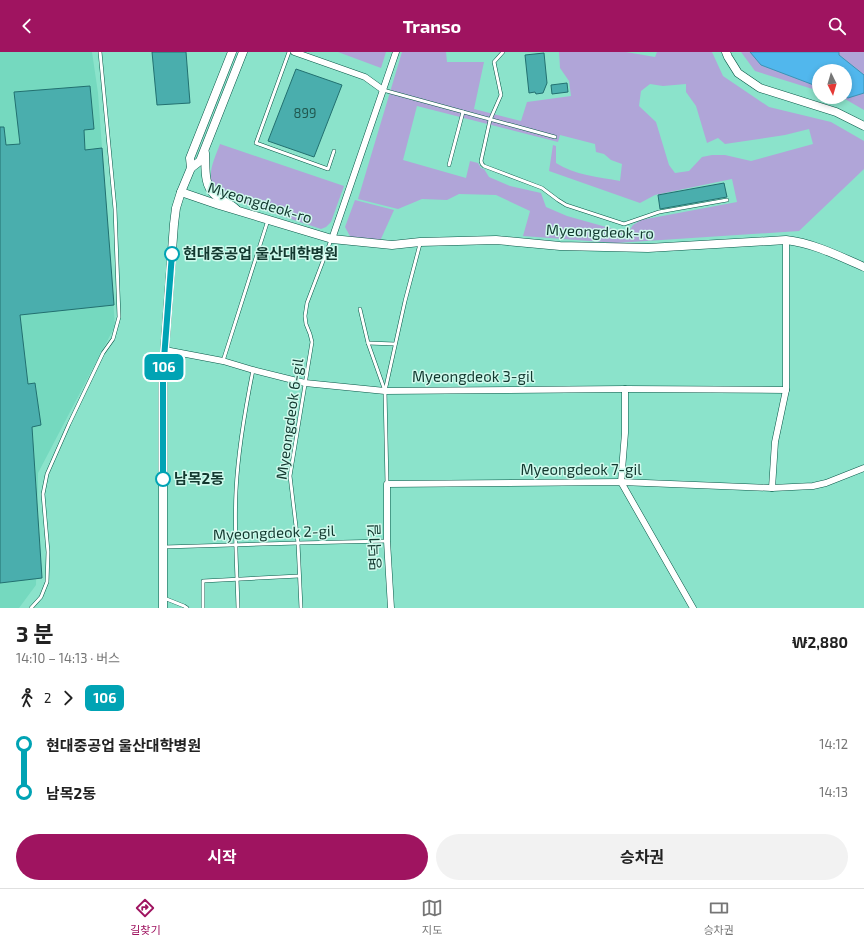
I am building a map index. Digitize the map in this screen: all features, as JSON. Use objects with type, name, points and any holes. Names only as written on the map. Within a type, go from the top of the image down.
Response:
[{"type":"main road","points":[[163,608],[163,372],[174,224],[176,208],[191,168],[190,158],[232,52]]},
{"type":"main road","points":[[191,168],[200,161],[243,52]]},
{"type":"main road","points":[[726,52],[738,73],[760,88],[836,112],[864,126]]},
{"type":"main road","points":[[205,149],[206,176],[209,188],[215,196],[231,204],[240,212]]},
{"type":"main road","name":"Myeongdeok-ro","points":[[181,192],[240,212],[332,239],[392,245],[420,242],[496,240],[560,246],[648,248],[786,240],[798,242],[826,251],[864,267]]},
{"type":"street","points":[[294,52],[365,77],[383,90]]},
{"type":"street","points":[[332,239],[396,52]]},
{"type":"street","points":[[772,488],[775,442],[786,390],[786,240]]},
{"type":"street","name":"Myeongdeok 3-gil","points":[[165,350],[223,361],[305,383],[385,391],[626,389],[786,390]]},
{"type":"street","points":[[626,389],[626,433],[621,482],[694,608]]},
{"type":"street","name":"Myeongdeok 7-gil","points":[[387,484],[621,482],[772,488],[814,486],[826,483],[864,468]]},
{"type":"street","name":"명덕1길","points":[[387,484],[387,542],[391,608]]},
{"type":"lane","points":[[31,608],[41,596],[47,582],[48,552],[44,494],[47,474],[68,424],[103,353],[113,338],[119,317],[115,209],[100,52]]},
{"type":"lane","points":[[289,52],[256,144],[328,169],[334,151]]},
{"type":"lane","points":[[503,52],[494,62],[502,95],[490,120],[481,161],[484,166],[542,188],[566,205],[624,224],[659,212],[727,200]]},
{"type":"lane","points":[[383,90],[554,137]]},
{"type":"lane","points":[[449,165],[463,112]]},
{"type":"lane","points":[[223,361],[268,220]]},
{"type":"lane","name":"Myeongdeok 6-gil","points":[[301,608],[298,543],[290,476],[312,342],[306,324],[305,316],[307,303],[332,239]]},
{"type":"lane","points":[[387,484],[385,391],[420,242]]},
{"type":"lane","points":[[360,309],[368,343],[385,391]]},
{"type":"lane","points":[[368,343],[396,344]]},
{"type":"lane","points":[[238,608],[235,546],[236,492],[240,442],[246,402],[253,370]]},
{"type":"lane","name":"Myeongdeok 2-gil","points":[[162,547],[387,542]]},
{"type":"lane","points":[[203,608],[202,581],[299,576]]},
{"type":"lane","points":[[163,598],[187,608]]},
{"type":"shaded area","points":[[0,52],[92,52],[98,93],[115,326],[38,473],[36,585],[19,608],[0,608]]},
{"type":"shaded area","points":[[338,52],[386,52],[381,68]]},
{"type":"shaded area","points":[[402,52],[446,52],[447,62],[484,62],[474,109],[521,121],[527,102],[571,96],[569,81],[560,68],[559,52],[626,52],[655,57],[657,52],[712,52],[723,76],[769,107],[831,122],[864,141],[864,169],[799,231],[616,243],[523,236],[530,211],[496,195],[459,194],[447,200],[422,199],[398,209],[358,199]],"holes":[[[650,84],[663,86],[686,84],[686,92],[696,106],[707,143],[718,138],[725,144],[785,135],[809,129],[813,144],[751,161],[725,155],[702,157],[689,171],[675,173],[669,165],[656,122],[639,106],[641,91]],[[417,106],[558,142],[560,135],[595,144],[596,152],[604,154],[611,160],[622,164],[620,181],[587,175],[563,167],[556,163],[556,146],[553,145],[549,171],[640,203],[655,195],[732,179],[737,202],[641,220],[633,225],[629,231],[624,232],[567,216],[546,207],[541,193],[510,186],[489,177],[478,163],[470,161],[466,178],[403,160]]]},
{"type":"shaded area","points":[[741,52],[750,52],[761,65],[812,84],[812,89],[755,71]]},
{"type":"shaded area","points":[[839,52],[864,52],[864,75],[852,64],[839,55]]},
{"type":"shaded area","points":[[864,93],[864,110],[852,103],[852,97]]},
{"type":"shaded area","points":[[220,144],[344,186],[331,222],[326,227],[321,229],[219,195],[214,189],[212,183],[211,170]]},
{"type":"shaded area","points":[[355,200],[394,210],[380,241],[351,238],[345,227]]},
{"type":"water","points":[[750,52],[839,52],[839,55],[850,64],[812,64],[812,84],[761,65]]},
{"type":"water","points":[[852,65],[864,75],[864,93],[852,97]]},
{"type":"building","points":[[152,52],[186,52],[190,103],[157,105]]},
{"type":"building","points":[[544,53],[547,83],[543,93],[529,93],[525,55]]},
{"type":"building","points":[[296,69],[342,85],[314,157],[268,141]]},
{"type":"building","points":[[567,83],[568,92],[552,94],[551,85]]},
{"type":"building","points":[[90,86],[94,129],[84,130],[85,150],[102,148],[114,305],[20,315],[28,384],[35,383],[41,425],[32,427],[42,578],[0,583],[0,127],[4,127],[6,145],[20,144],[14,92]]},
{"type":"building","points":[[724,183],[727,197],[660,209],[658,195]]},
{"type":"bus line","name":"106","points":[[163,479],[163,372],[172,254]]},
{"type":"place","name":"현대중공업 울산대학병원","points":[[172,254]]},
{"type":"place","name":"남목2동","points":[[163,479]]}]
